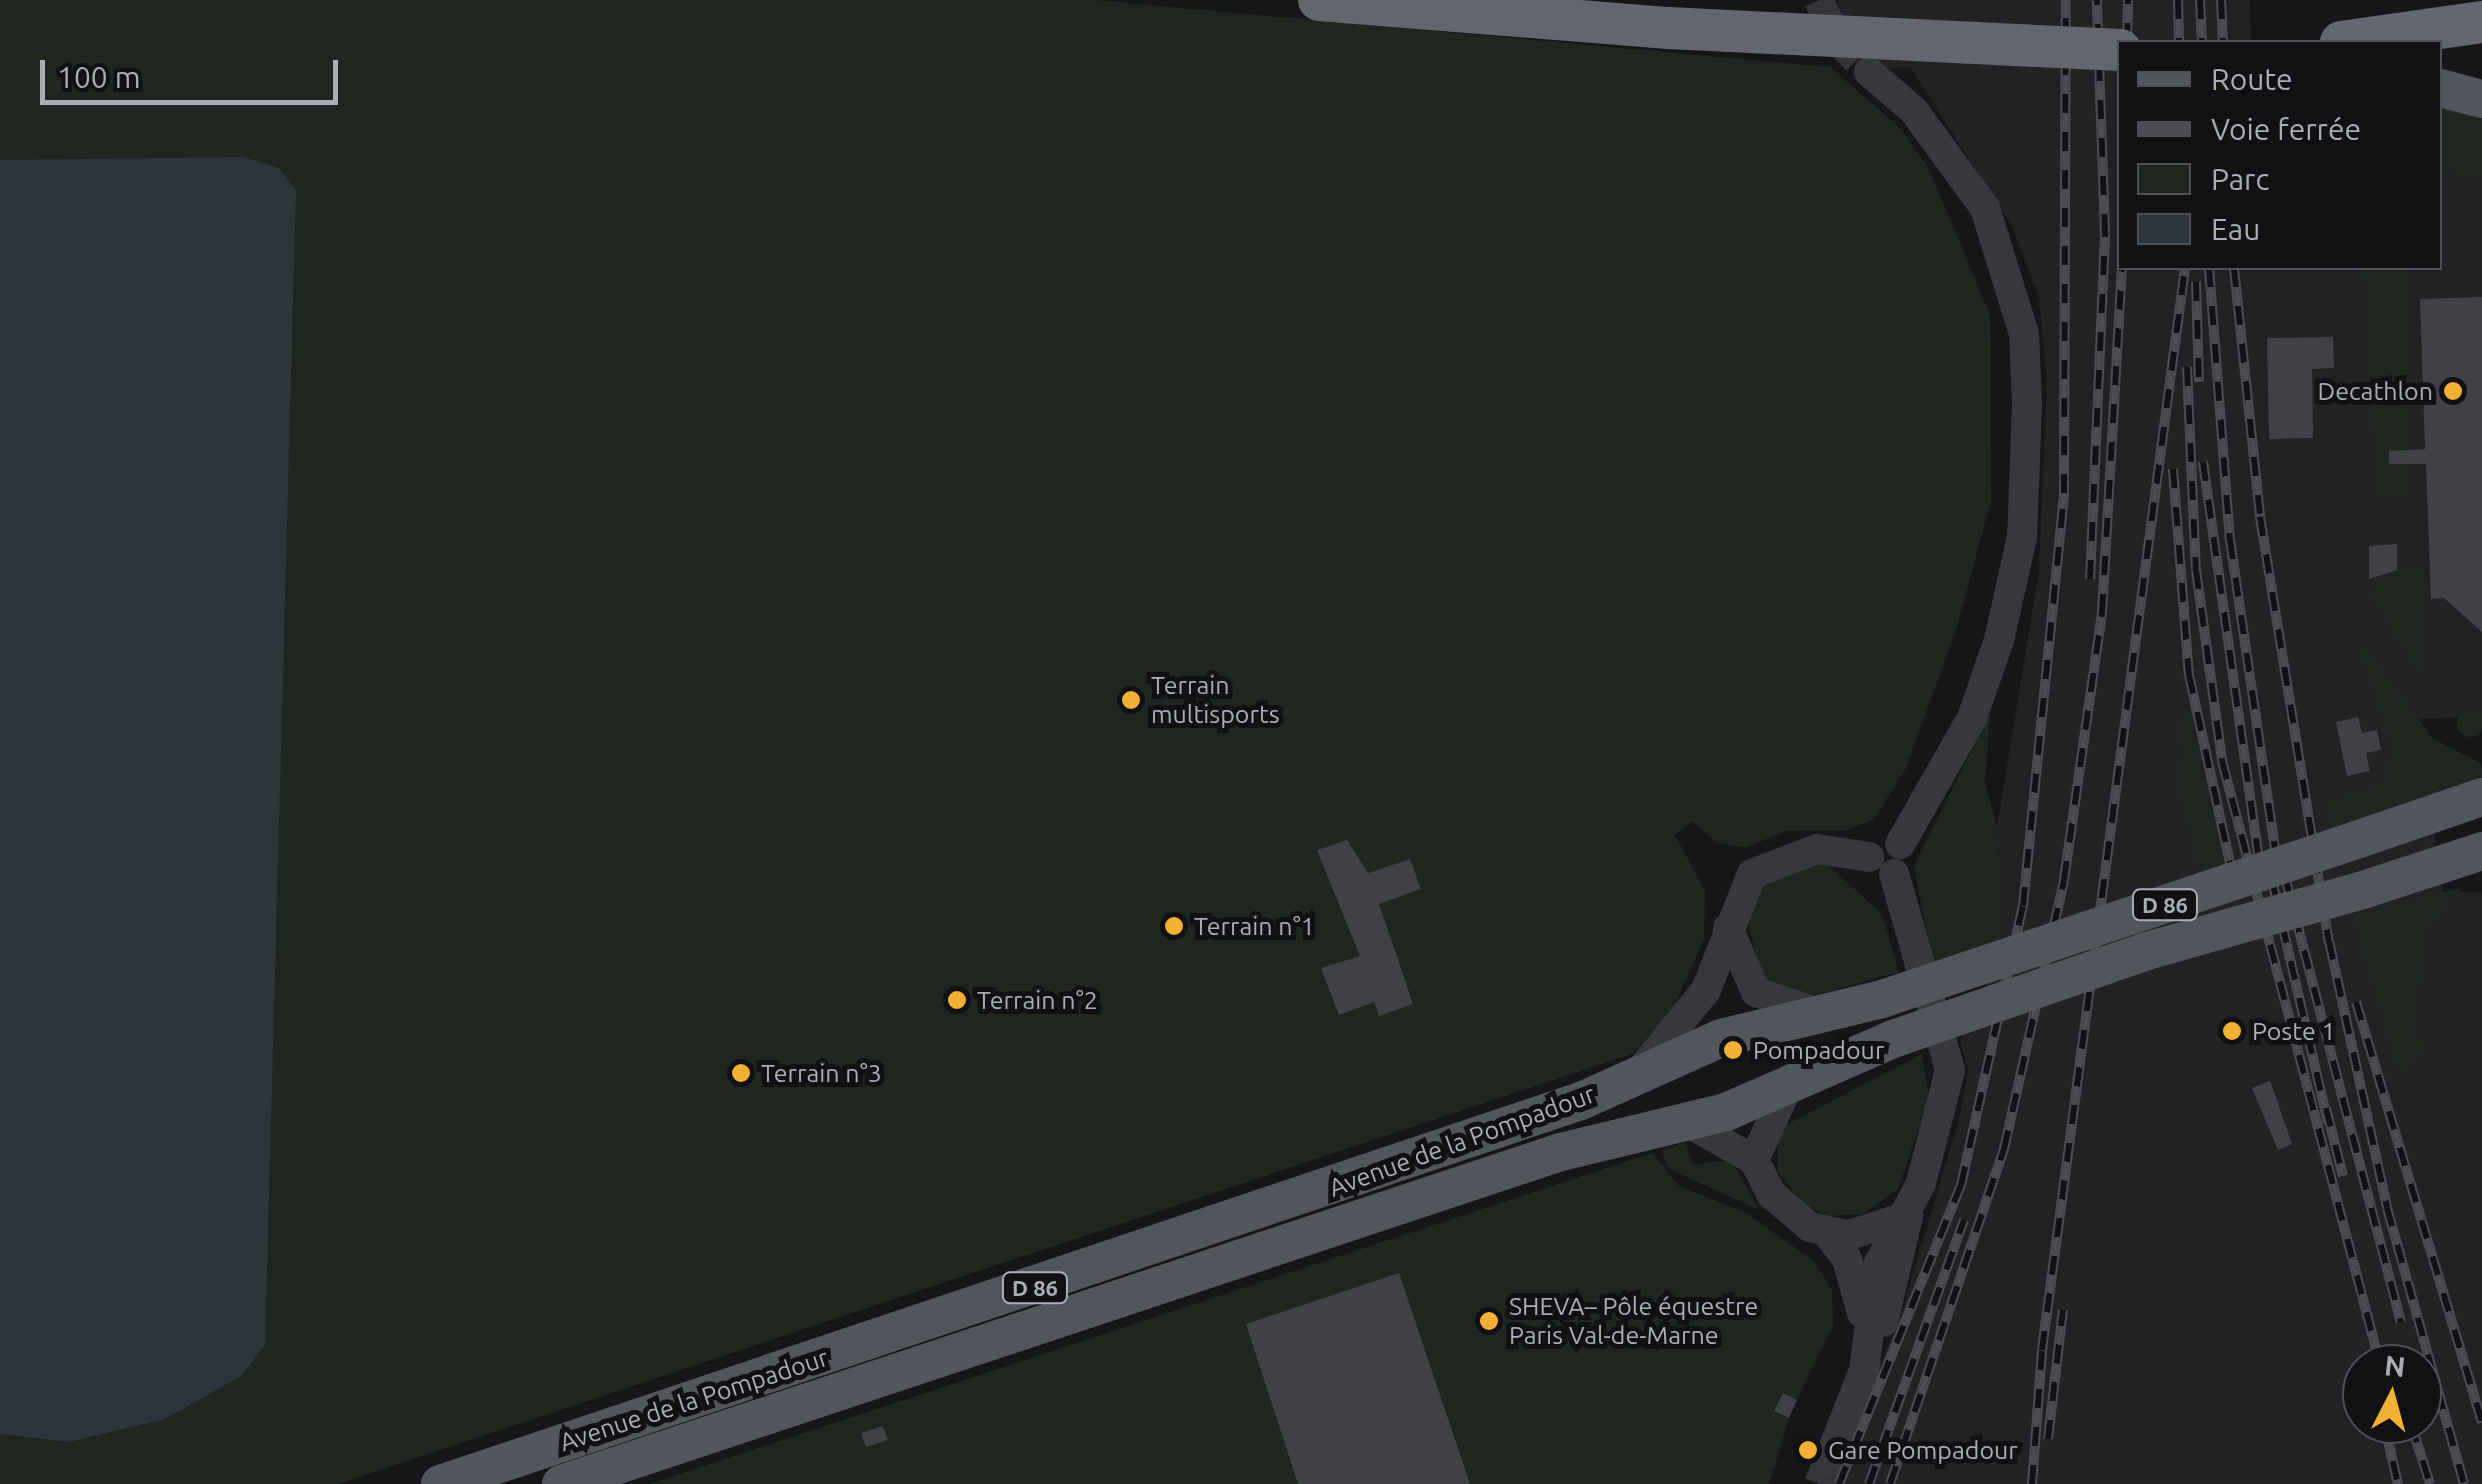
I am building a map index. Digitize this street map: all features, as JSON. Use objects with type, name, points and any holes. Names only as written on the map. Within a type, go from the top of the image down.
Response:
[{"type":"highway","points":[[1319,0],[1668,28],[2117,50]]},
{"type":"highway","points":[[2355,40],[2482,22]]},
{"type":"main road","points":[[2442,89],[2482,99]]},
{"type":"main road","name":"Avenue de la Pompadour","points":[[440,1484],[1124,1259],[1626,1079],[1721,1038],[1882,999],[2482,797]]},
{"type":"main road","name":"Avenue de la Pompadour","points":[[561,1484],[1561,1152],[1686,1122],[1788,1086],[1894,1040],[2146,951],[2366,889],[2482,851]]},
{"type":"street","points":[[1626,1079],[1680,1030],[1706,990],[1741,887],[1780,856],[1817,848],[1882,866],[1905,864],[1900,844],[1972,718],[1999,640],[2022,537],[2027,403],[2024,334],[1985,208],[1914,111],[1870,72]]},
{"type":"street","points":[[1829,1460],[1905,1255],[1908,1216],[1950,1070],[1882,866]]},
{"type":"street","points":[[1728,926],[1756,992],[1797,1012],[1836,1013]]},
{"type":"street","points":[[1754,1160],[1788,1086]]},
{"type":"street","points":[[1686,1122],[1754,1160],[1790,1216],[1828,1234],[1857,1283],[1868,1351]]},
{"type":"street","points":[[1828,1234],[1908,1216]]},
{"type":"shaded area","points":[[1838,0],[2250,0],[2251,40],[2117,40],[2117,270],[2442,270],[2442,172],[2482,179],[2482,716],[2415,719],[2443,892],[2482,892],[2482,1484],[1830,1484],[1902,1311],[1960,1116],[1968,1070],[1960,1040],[2004,948],[1997,827],[2039,571],[2047,381],[2039,297],[2012,226],[1910,67],[1856,69]]},
{"type":"green space","name":"Terrain multisports","points":[[0,0],[1095,0],[1830,67],[1901,129],[1929,169],[1990,315],[1991,501],[1956,630],[1905,770],[1874,819],[1848,830],[1786,831],[1747,847],[1719,844],[1692,822],[1675,835],[1705,891],[1704,939],[1671,1014],[1632,1054],[338,1484],[0,1484]]},
{"type":"green space","points":[[2442,105],[2482,115],[2482,179],[2442,172]]},
{"type":"green space","points":[[2364,270],[2408,270],[2408,495],[2376,497]]},
{"type":"green space","points":[[2423,566],[2421,677],[2370,592],[2398,569]]},
{"type":"green space","points":[[2355,634],[2432,738],[2482,764],[2482,781],[2334,831],[2329,801],[2386,784],[2390,744]]},
{"type":"green space","points":[[2181,685],[2225,869],[2201,878],[2180,795]]},
{"type":"green space","points":[[2471,709],[2481,713],[2481,733],[2471,737],[2461,733],[2457,723],[2461,713]]},
{"type":"green space","points":[[1990,713],[1985,783],[1997,827],[2004,948],[1932,961],[1914,866]]},
{"type":"green space","points":[[1825,862],[1882,914],[1899,972],[1802,999],[1763,982],[1747,918],[1762,885]]},
{"type":"green space","points":[[2461,888],[2425,932],[2413,1038],[2430,1040],[2400,1079],[2353,916]]},
{"type":"green space","points":[[1922,1054],[1929,1098],[1898,1189],[1863,1214],[1829,1216],[1803,1204],[1778,1172],[1778,1129]]},
{"type":"green space","points":[[1686,1142],[1693,1165],[1731,1160],[1759,1210],[1669,1169],[1661,1150]]},
{"type":"green space","name":"SHEVA– Pôle équestre Paris Val-de-Marne","points":[[1652,1153],[1680,1187],[1745,1212],[1815,1262],[1832,1290],[1833,1325],[1797,1400],[1783,1393],[1775,1411],[1789,1418],[1769,1484],[649,1484]]},
{"type":"water","points":[[243,157],[279,168],[296,190],[265,1345],[241,1376],[165,1419],[69,1442],[0,1434],[0,160]]},
{"type":"building","name":"Decathlon","points":[[2482,297],[2482,632],[2444,598],[2431,599],[2426,464],[2389,464],[2389,451],[2425,449],[2420,299]]},
{"type":"building","points":[[2333,337],[2334,368],[2312,369],[2313,438],[2269,439],[2267,338]]},
{"type":"building","points":[[2397,544],[2397,570],[2369,579],[2369,546]]},
{"type":"building","points":[[2358,717],[2362,733],[2377,730],[2381,750],[2366,753],[2370,771],[2347,776],[2336,722]]},
{"type":"building","points":[[1347,840],[1368,873],[1410,859],[1421,889],[1379,904],[1413,1004],[1379,1016],[1374,1002],[1339,1015],[1321,968],[1360,956],[1317,850]]},
{"type":"building","points":[[2270,1081],[2292,1144],[2278,1150],[2252,1088]]},
{"type":"building","points":[[1399,1273],[1470,1484],[1298,1484],[1246,1324]]},
{"type":"building","points":[[1783,1393],[1797,1400],[1789,1418],[1774,1411]]},
{"type":"building","points":[[883,1426],[888,1440],[866,1447],[861,1433]]},
{"type":"tunnel","points":[[1819,0],[1836,38],[1869,72]]},
{"type":"tunnel","points":[[1819,1484],[1829,1459]]},
{"type":"railway","points":[[1839,1484],[1961,1185],[2023,906],[2064,493],[2066,0]]},
{"type":"railway","points":[[2090,579],[2105,233],[2097,0]]},
{"type":"railway","points":[[2127,40],[2128,0]]},
{"type":"railway","points":[[2178,0],[2179,40]]},
{"type":"railway","points":[[2200,0],[2202,40]]},
{"type":"railway","points":[[2221,0],[2223,40]]},
{"type":"railway","points":[[1890,1484],[2004,1149],[2064,880],[2102,613],[2122,270]]},
{"type":"railway","points":[[2032,1484],[2042,1350],[2185,270]]},
{"type":"railway","points":[[2209,270],[2230,540],[2277,863]]},
{"type":"railway","points":[[2234,270],[2260,517],[2329,941],[2387,1208],[2464,1484]]},
{"type":"railway","points":[[2196,282],[2199,382]]},
{"type":"railway","points":[[2187,367],[2196,570],[2222,761],[2375,1344]]},
{"type":"railway","points":[[2203,462],[2260,868]]},
{"type":"railway","points":[[2173,469],[2189,675],[2232,873]]},
{"type":"railway","points":[[2265,850],[2328,1123]]},
{"type":"railway","points":[[2285,877],[2401,1322]]},
{"type":"railway","points":[[2356,1002],[2482,1423]]},
{"type":"railway","points":[[2326,1108],[2343,1176]]},
{"type":"railway","points":[[1869,1484],[1964,1220]]},
{"type":"railway","points":[[2048,1439],[2063,1310]]},
{"type":"railway","points":[[2389,1444],[2398,1484]]},
{"type":"railway","points":[[2417,1444],[2430,1484]]},
{"type":"place","name":"Decathlon","points":[[2453,391]]},
{"type":"place","name":"Terrain multisports","points":[[1131,700]]},
{"type":"place","name":"Terrain n°1","points":[[1174,926]]},
{"type":"place","name":"Terrain n°2","points":[[957,1000]]},
{"type":"place","name":"Poste 1","points":[[2232,1031]]},
{"type":"place","name":"Pompadour","points":[[1733,1050]]},
{"type":"place","name":"Terrain n°3","points":[[741,1073]]},
{"type":"place","name":"SHEVA– Pôle équestre Paris Val-de-Marne","points":[[1489,1321]]},
{"type":"place","name":"Gare Pompadour","points":[[1808,1450]]}]
